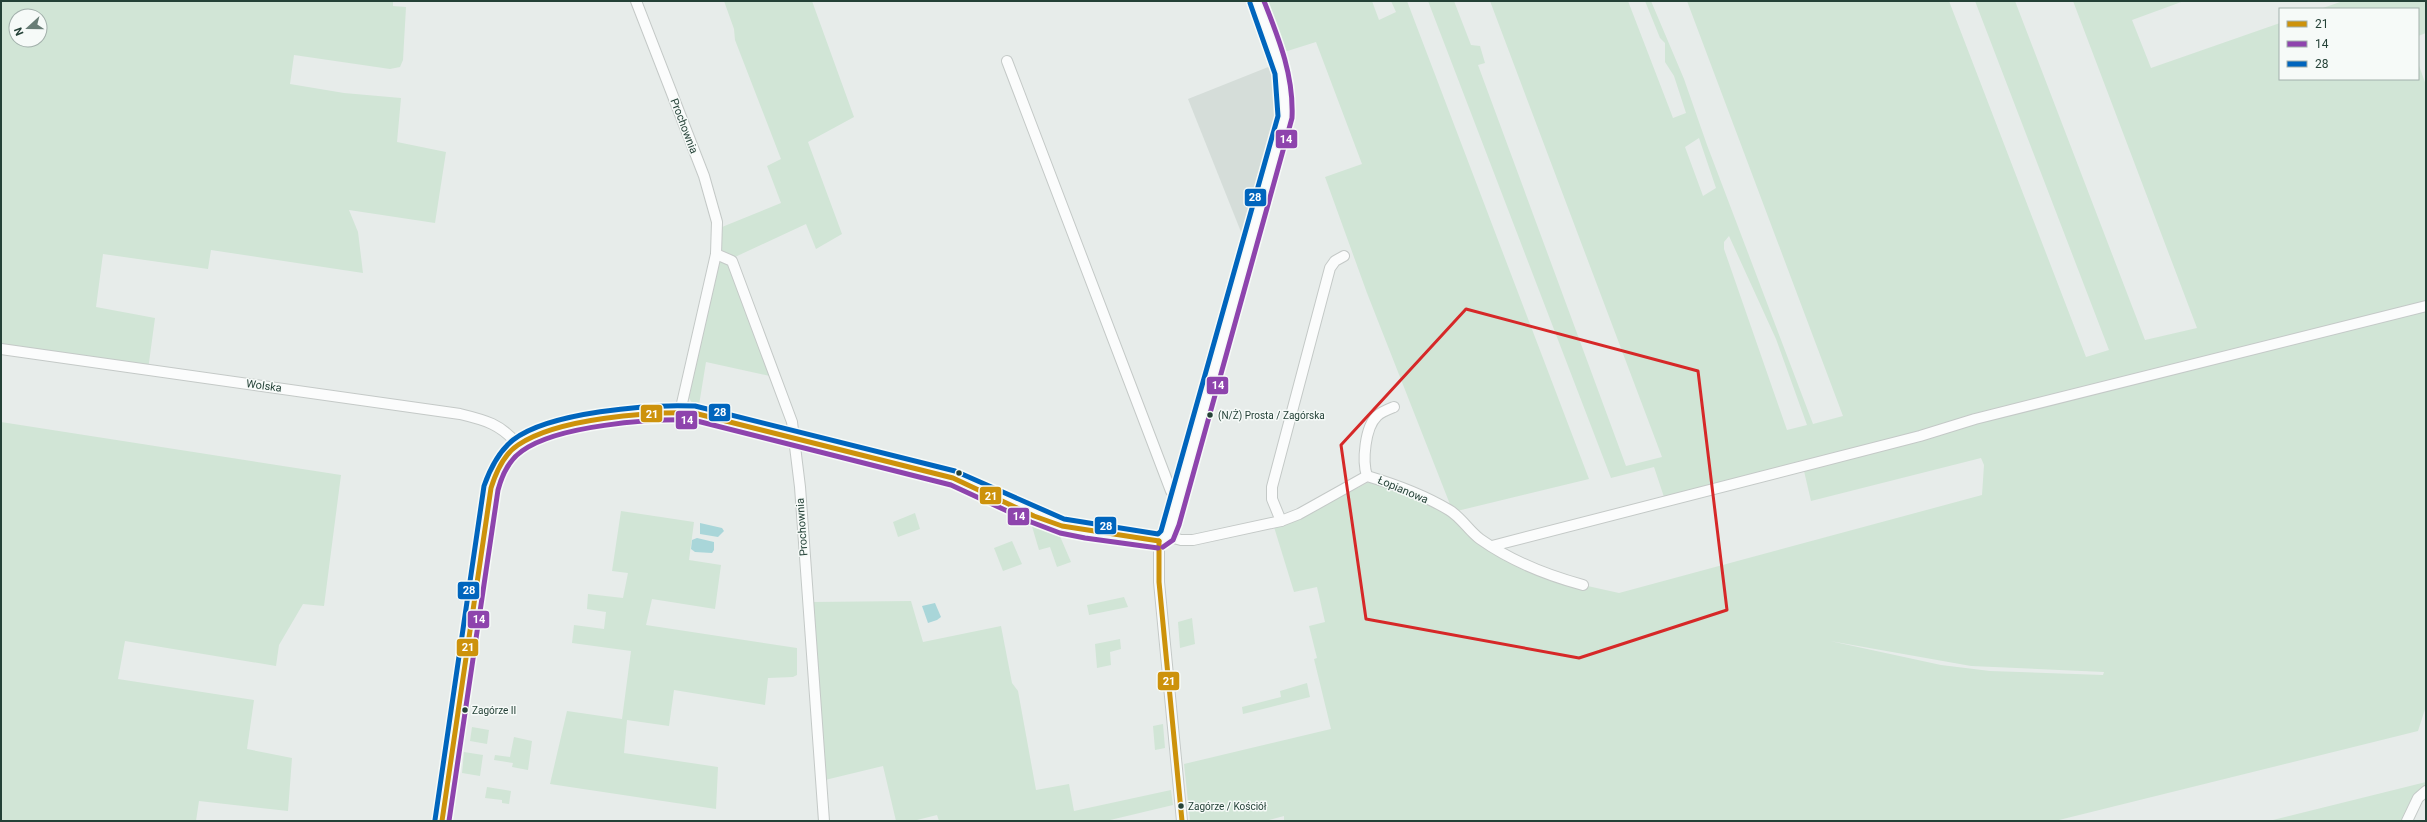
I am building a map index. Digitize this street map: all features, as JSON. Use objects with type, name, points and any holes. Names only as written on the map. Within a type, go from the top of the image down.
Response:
[{"type":"street","name":"Prochownia","points":[[636,1],[711,195],[717,222],[716,254],[680,412]]},
{"type":"street","points":[[1182,821],[1159,582],[1163,538],[1179,495],[1285,117],[1287,97],[1284,81],[1257,1]]},
{"type":"street","points":[[1007,61],[1171,491],[1179,495]]},
{"type":"street","name":"Prochownia","points":[[716,254],[727,257],[735,268],[792,422],[800,486],[824,821]]},
{"type":"street","points":[[1281,521],[1272,498],[1272,487],[1330,268],[1335,261],[1344,256]]},
{"type":"street","points":[[1492,546],[1920,436],[1975,419],[2426,306]]},
{"type":"street","name":"Wolska","points":[[1,349],[460,414],[488,420],[509,434],[518,445]]},
{"type":"street","points":[[1367,476],[1363,456],[1373,420],[1378,414],[1394,407]]},
{"type":"street","points":[[442,821],[488,498],[498,470],[507,456],[528,438],[554,429],[653,413],[694,413],[954,478],[987,491],[1033,515],[1062,526],[1104,534],[1163,538]]},
{"type":"street","name":"Łopianowa","points":[[1163,538],[1193,540],[1281,521],[1299,514],[1367,476],[1392,484],[1450,510],[1469,530],[1492,546],[1526,566],[1556,578],[1583,585]]},
{"type":"street","points":[[2407,821],[2418,798],[2426,791]]},
{"type":"highlighted area","points":[[1466,309],[1698,371],[1727,610],[1579,658],[1366,619],[1341,445]]},
{"type":"shaded area","points":[[1273,65],[1278,88],[1277,107],[1243,237],[1188,99]]},
{"type":"green space","points":[[1,1],[393,1],[393,6],[406,7],[403,60],[400,67],[390,69],[294,55],[290,84],[344,93],[401,98],[397,142],[446,152],[435,223],[349,210],[358,232],[363,273],[211,250],[208,269],[103,254],[96,307],[155,318],[148,370],[1,349]]},
{"type":"green space","points":[[724,1],[812,1],[854,117],[808,142],[842,234],[816,249],[806,224],[735,257],[722,250],[722,227],[781,203],[767,166],[781,159],[735,40],[734,29]]},
{"type":"green space","points":[[1262,1],[1372,1],[1379,20],[1396,12],[1391,1],[1407,1],[1589,479],[1453,512],[1367,293],[1325,177],[1362,164],[1316,42],[1281,53]]},
{"type":"green space","points":[[1428,1],[1454,1],[1471,45],[1480,46],[1485,63],[1478,65],[1626,466],[1662,457],[1490,1],[1628,1],[1673,118],[1686,113],[1674,76],[1665,62],[1665,43],[1660,38],[1645,1],[1651,1],[1684,79],[1707,145],[1813,424],[1843,416],[1687,1],[1949,1],[2086,357],[2109,350],[1975,1],[2015,1],[2145,340],[2197,328],[2073,1],[2184,1],[2132,20],[2151,68],[2279,23],[2279,80],[2419,80],[2419,66],[2426,85],[2426,706],[2418,731],[2055,821],[1284,821],[1284,816],[1265,821],[1190,821],[1184,764],[1331,729],[1314,659],[1317,658],[1309,626],[1325,622],[1317,587],[1294,592],[1274,527],[1301,518],[1367,483],[1374,482],[1450,515],[1475,540],[1583,585],[1619,593],[1982,495],[1984,465],[1981,458],[1811,501],[1804,471],[1667,506],[1654,467],[1611,478]],"holes":[[[1699,138],[1716,188],[1703,196],[1685,147]],[[1729,236],[1776,339],[1807,425],[1787,430],[1724,249],[1724,242]],[[1830,641],[1971,666],[2104,672],[2103,675],[1990,671],[1941,665]]]},
{"type":"green space","points":[[2343,1],[2426,1],[2426,33],[2419,36],[2419,8],[2323,8]]},
{"type":"green space","points":[[722,260],[727,261],[770,376],[706,362],[699,405],[692,403],[689,398],[691,389],[689,388],[719,263]]},
{"type":"green space","points":[[1,422],[341,475],[324,606],[303,604],[279,645],[276,666],[125,641],[118,679],[254,700],[247,749],[292,758],[288,811],[199,801],[196,821],[1,821]]},
{"type":"green space","points":[[621,511],[694,522],[689,560],[721,565],[715,609],[652,599],[646,625],[797,648],[797,675],[793,677],[768,678],[765,705],[674,690],[669,726],[627,720],[624,753],[718,767],[716,809],[550,784],[567,711],[622,719],[631,651],[572,643],[574,625],[604,629],[606,612],[587,609],[588,594],[623,598],[628,573],[612,571]]},
{"type":"green space","points":[[915,513],[920,529],[898,537],[893,522]]},
{"type":"green space","points":[[1031,523],[1059,534],[1071,562],[1057,567],[1050,547],[1039,550]]},
{"type":"green space","points":[[1012,541],[1022,564],[1003,571],[994,548]]},
{"type":"green space","points":[[1124,597],[1128,607],[1089,615],[1087,605]]},
{"type":"green space","points":[[911,601],[923,642],[1001,626],[1012,683],[1018,691],[1036,790],[1069,784],[1074,811],[1171,790],[1173,805],[1106,821],[939,821],[937,815],[913,821],[896,821],[883,766],[825,780],[812,602]]},
{"type":"green space","points":[[1192,618],[1195,644],[1180,648],[1178,622]]},
{"type":"green space","points":[[1120,639],[1121,649],[1110,652],[1111,665],[1097,668],[1095,644]]},
{"type":"green space","points":[[1307,683],[1310,697],[1243,714],[1242,707],[1281,697],[1280,691]]},
{"type":"green space","points":[[1163,724],[1165,748],[1155,750],[1153,726]]},
{"type":"green space","points":[[472,727],[489,730],[487,744],[470,741]]},
{"type":"green space","points":[[514,737],[532,741],[528,770],[512,767],[513,763],[494,760],[495,755],[510,757]]},
{"type":"green space","points":[[464,752],[483,755],[480,776],[462,773]]},
{"type":"green space","points":[[2426,782],[2426,791],[2407,821],[2269,821]]},
{"type":"green space","points":[[487,787],[511,791],[509,804],[502,803],[502,800],[485,798]]},
{"type":"water","points":[[700,523],[722,528],[724,531],[718,537],[700,534]]},
{"type":"water","points":[[697,538],[714,542],[714,550],[712,553],[695,552],[691,549],[692,540]]},
{"type":"water","points":[[935,603],[941,617],[928,623],[922,606]]},
{"type":"transit line","name":"14","points":[[1163,547],[1173,540],[1179,525],[1292,118],[1291,87],[1288,73],[1280,44],[1264,1]]},
{"type":"transit line","name":"28","points":[[435,820],[484,486],[492,467],[503,450],[513,440],[529,430],[574,416],[627,408],[695,406],[955,471],[1064,519],[1158,534],[1161,531],[1278,116],[1275,74],[1250,3]]},
{"type":"transit line","name":"21","points":[[442,821],[491,488],[498,470],[509,453],[518,445],[535,436],[556,428],[603,418],[652,414],[694,413],[953,478],[1034,516],[1062,526],[1159,541]]},
{"type":"transit line","name":"14","points":[[449,821],[498,490],[504,473],[513,459],[522,451],[538,442],[558,435],[604,425],[653,421],[693,420],[951,485],[1031,522],[1060,533],[1158,548]]},
{"type":"transit line","name":"21","points":[[1159,541],[1159,582],[1182,821]]},
{"type":"place","name":"(N/Ż) Prosta / Zagórska","points":[[1210,415]]},
{"type":"place","name":"Zagórze II","points":[[465,710]]},
{"type":"place","name":"Zagórze / Kościół","points":[[1181,806]]}]
